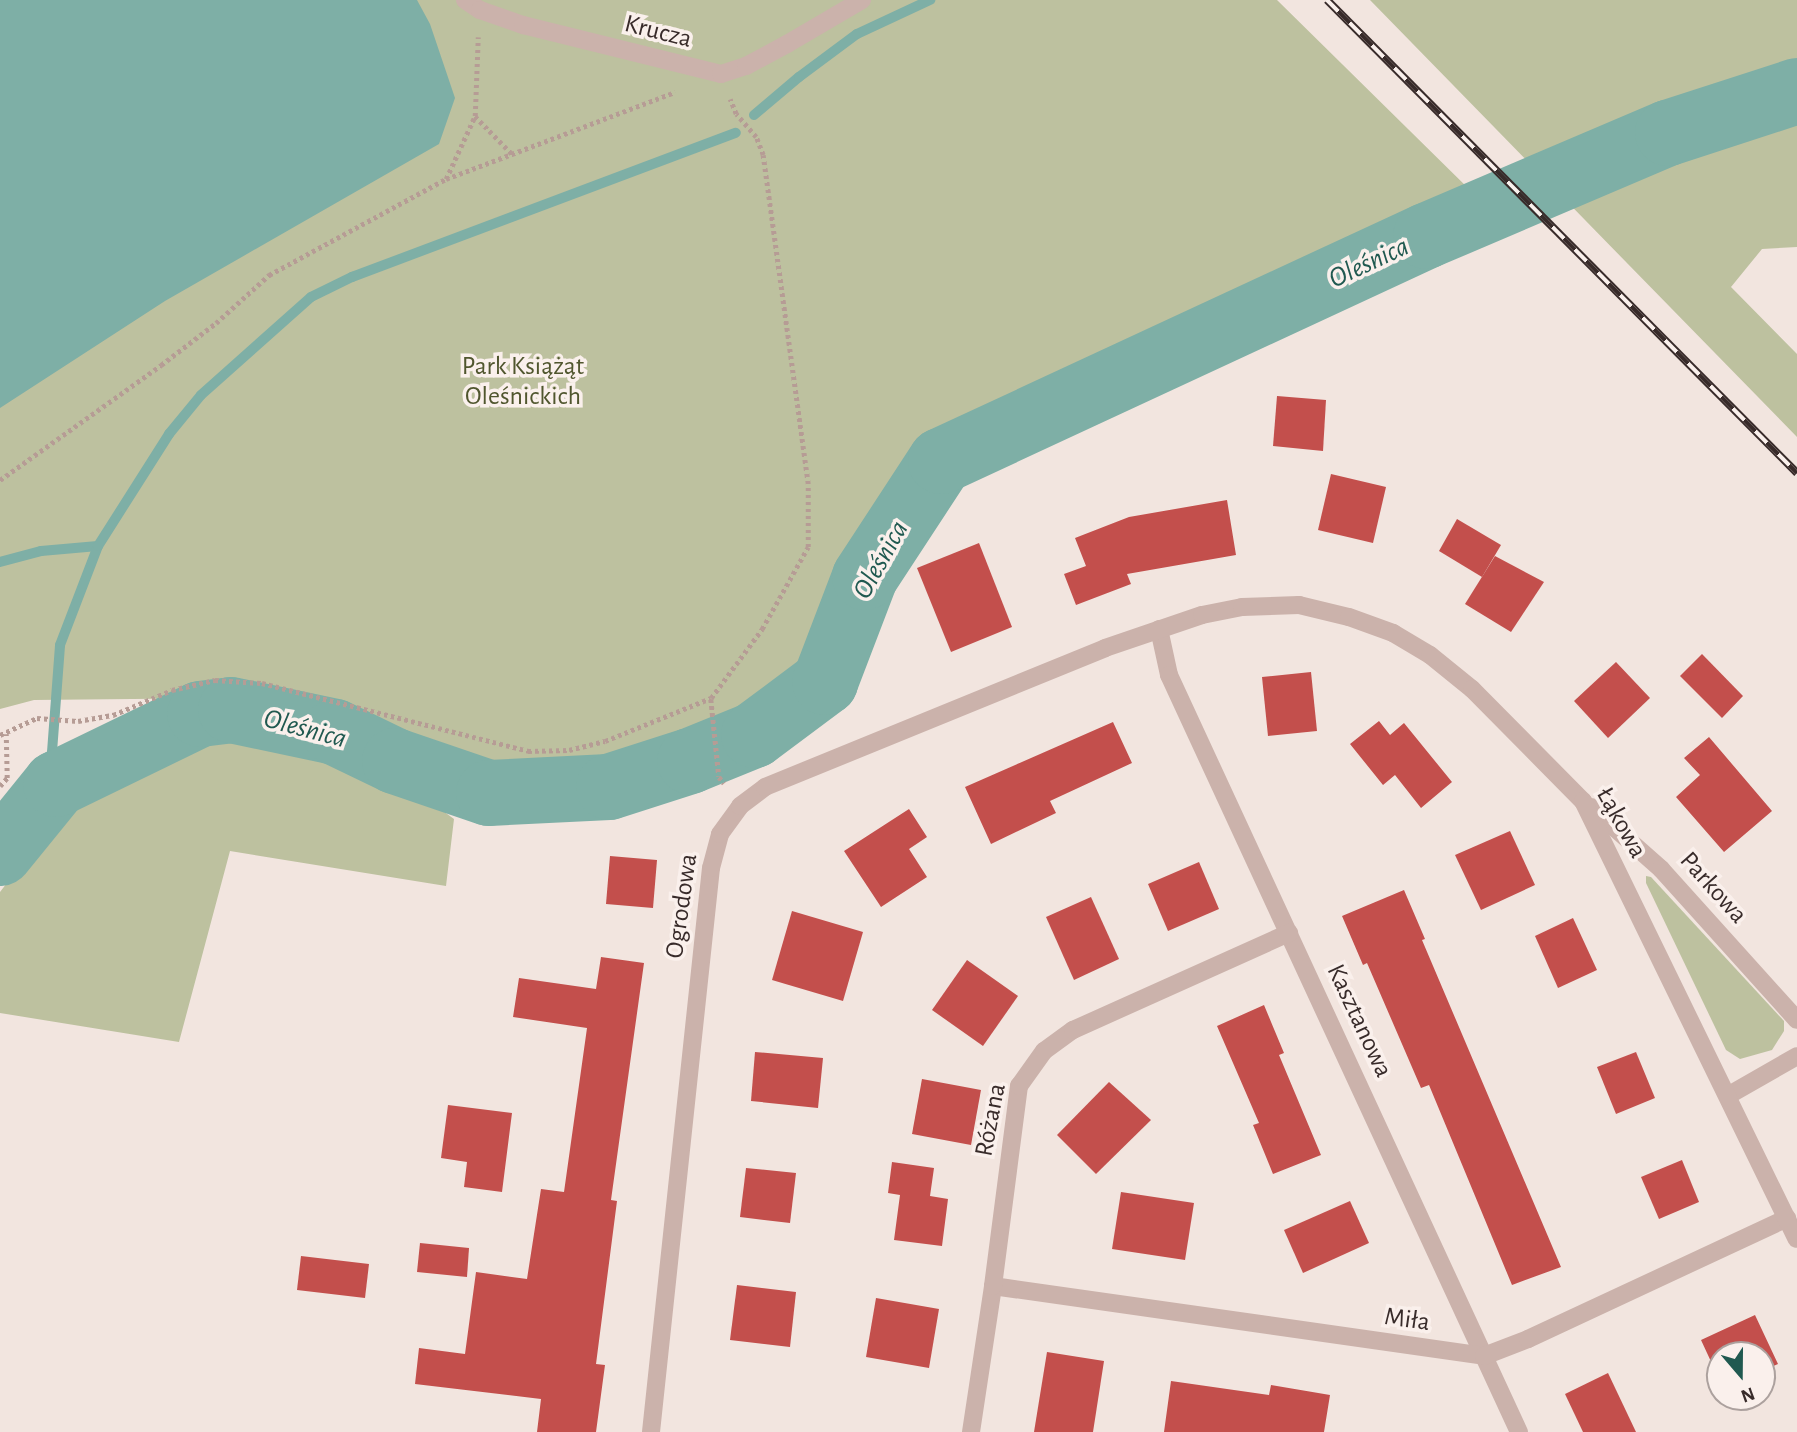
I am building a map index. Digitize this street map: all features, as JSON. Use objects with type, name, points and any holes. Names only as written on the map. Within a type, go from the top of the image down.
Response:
[{"type":"street","points":[[721,74],[777,50],[862,0]]},
{"type":"street","name":"Krucza","points":[[472,5],[523,25],[721,74]]},
{"type":"street","name":"Łąkowa","points":[[1159,629],[1202,615],[1242,607],[1300,605],[1349,617],[1393,633],[1430,655],[1472,689],[1583,801],[1729,1095],[1797,1239]]},
{"type":"street","name":"Kasztanowa","points":[[1159,629],[1169,675],[1519,1432]]},
{"type":"street","name":"Ogrodowa","points":[[651,1432],[711,868],[720,834],[740,806],[765,787],[1159,629]]},
{"type":"street","name":"Parkowa","points":[[1583,801],[1661,869],[1797,1020]]},
{"type":"street","name":"Różana","points":[[971,1432],[993,1286],[1018,1086],[1044,1051],[1073,1030],[1289,933]]},
{"type":"street","points":[[1729,1095],[1797,1056]]},
{"type":"street","name":"Miła","points":[[993,1286],[1484,1356],[1528,1339],[1787,1218]]},
{"type":"path","points":[[446,179],[475,116],[472,5]]},
{"type":"path","points":[[0,480],[161,365],[216,323],[269,275],[446,179],[721,74],[736,114],[756,137],[763,155],[797,393],[808,484],[808,547],[762,629],[711,698],[605,741],[569,750],[528,751],[262,682],[215,680],[172,690],[113,715],[78,721],[37,718],[3,734],[7,778],[0,786]]},
{"type":"path","points":[[475,116],[513,155]]},
{"type":"path","points":[[711,698],[719,777]]},
{"type":"green space","name":"Park Książąt Oleśnickich","points":[[0,0],[1277,0],[1474,194],[922,451],[798,680],[665,752],[554,779],[473,768],[356,730],[231,698],[34,700],[0,709]]},
{"type":"green space","points":[[1370,0],[1797,0],[1797,247],[1762,249],[1731,287],[1797,354],[1797,437]]},
{"type":"green space","points":[[227,734],[276,742],[344,761],[439,808],[454,819],[446,886],[230,851],[179,1042],[0,1013],[0,892],[47,831],[96,784],[154,753],[195,738]]},
{"type":"green space","points":[[1646,876],[1651,877],[1784,1021],[1784,1031],[1772,1050],[1740,1059],[1726,1050],[1646,883]]},
{"type":"water","points":[[0,0],[417,0],[430,24],[455,98],[439,144],[165,301],[0,408]]},
{"type":"building","points":[[1277,396],[1326,400],[1323,451],[1273,446]]},
{"type":"building","points":[[1331,474],[1386,487],[1373,543],[1318,530]]},
{"type":"building","points":[[1227,500],[1236,555],[1127,574],[1131,584],[1076,605],[1064,574],[1086,566],[1075,538],[1129,517]]},
{"type":"building","points":[[1457,519],[1501,545],[1482,577],[1439,551]]},
{"type":"building","points":[[979,543],[1012,627],[951,652],[917,568]]},
{"type":"building","points":[[1495,556],[1544,582],[1511,632],[1465,604]]},
{"type":"building","points":[[1702,654],[1743,696],[1722,718],[1680,676]]},
{"type":"building","points":[[1616,662],[1650,698],[1608,738],[1574,701]]},
{"type":"building","points":[[1311,672],[1317,731],[1268,736],[1262,677]]},
{"type":"building","points":[[1379,721],[1390,735],[1404,723],[1452,782],[1421,808],[1395,775],[1383,785],[1350,744]]},
{"type":"building","points":[[1113,722],[1132,763],[1050,801],[1056,813],[991,844],[965,787]]},
{"type":"building","points":[[1709,737],[1772,811],[1724,852],[1676,797],[1700,775],[1684,758]]},
{"type":"building","points":[[909,809],[927,837],[909,849],[927,877],[881,907],[844,851]]},
{"type":"building","points":[[1510,831],[1535,885],[1481,910],[1455,855]]},
{"type":"building","points":[[610,856],[657,860],[653,908],[606,904]]},
{"type":"building","points":[[1199,862],[1219,909],[1168,931],[1148,884]]},
{"type":"building","points":[[1404,890],[1425,939],[1422,940],[1561,1267],[1512,1285],[1429,1085],[1421,1088],[1367,963],[1363,965],[1342,916]]},
{"type":"building","points":[[1091,897],[1119,959],[1074,980],[1046,917]]},
{"type":"building","points":[[792,911],[863,932],[843,1001],[772,980]]},
{"type":"building","points":[[1573,918],[1597,970],[1558,988],[1535,936]]},
{"type":"building","points":[[601,957],[644,963],[611,1200],[617,1201],[596,1364],[605,1365],[596,1432],[537,1432],[541,1399],[415,1384],[419,1348],[465,1354],[476,1272],[527,1279],[541,1189],[564,1192],[587,1028],[513,1017],[519,978],[596,989]]},
{"type":"building","points":[[967,960],[1018,996],[983,1046],[932,1010]]},
{"type":"building","points":[[1264,1005],[1284,1053],[1279,1055],[1321,1155],[1273,1174],[1253,1125],[1259,1123],[1217,1026]]},
{"type":"building","points":[[755,1052],[823,1058],[818,1108],[751,1101]]},
{"type":"building","points":[[1636,1052],[1655,1098],[1616,1114],[1597,1067]]},
{"type":"building","points":[[922,1079],[981,1090],[971,1145],[912,1134]]},
{"type":"building","points":[[1109,1082],[1151,1120],[1096,1174],[1057,1135]]},
{"type":"building","points":[[448,1105],[512,1113],[502,1192],[464,1187],[467,1162],[441,1158]]},
{"type":"building","points":[[1682,1160],[1699,1202],[1659,1219],[1641,1177]]},
{"type":"building","points":[[892,1162],[934,1168],[930,1196],[948,1199],[942,1246],[894,1240],[900,1195],[888,1193]]},
{"type":"building","points":[[746,1168],[796,1173],[790,1223],[740,1217]]},
{"type":"building","points":[[1121,1192],[1194,1203],[1185,1260],[1112,1249]]},
{"type":"building","points":[[1350,1201],[1369,1243],[1303,1273],[1284,1230]]},
{"type":"building","points":[[420,1243],[469,1248],[467,1277],[417,1272]]},
{"type":"building","points":[[301,1256],[369,1264],[365,1298],[297,1290]]},
{"type":"building","points":[[737,1285],[796,1292],[790,1347],[730,1340]]},
{"type":"building","points":[[876,1298],[939,1309],[929,1368],[866,1357]]},
{"type":"building","points":[[1755,1315],[1767,1341],[1706,1341],[1706,1351],[1701,1340]]},
{"type":"building","points":[[1047,1352],[1104,1361],[1093,1432],[1034,1432]]},
{"type":"building","points":[[1608,1373],[1636,1432],[1583,1432],[1565,1394]]},
{"type":"building","points":[[1171,1381],[1269,1395],[1271,1385],[1330,1395],[1324,1432],[1164,1432]]},
{"type":"waterway","points":[[754,115],[857,34],[930,0]]},
{"type":"waterway","name":"Oleśnica","points":[[0,853],[56,784],[200,714],[231,710],[335,732],[395,761],[489,793],[609,787],[690,761],[754,735],[825,682],[865,577],[941,461],[1426,236],[1668,133],[1797,91]]},
{"type":"waterway","points":[[56,784],[52,752],[60,645],[98,546],[169,434],[201,395],[311,297],[352,277],[736,133]]},
{"type":"waterway","points":[[0,562],[41,551],[98,546]]},
{"type":"railway","points":[[1327,0],[1797,473]]}]
